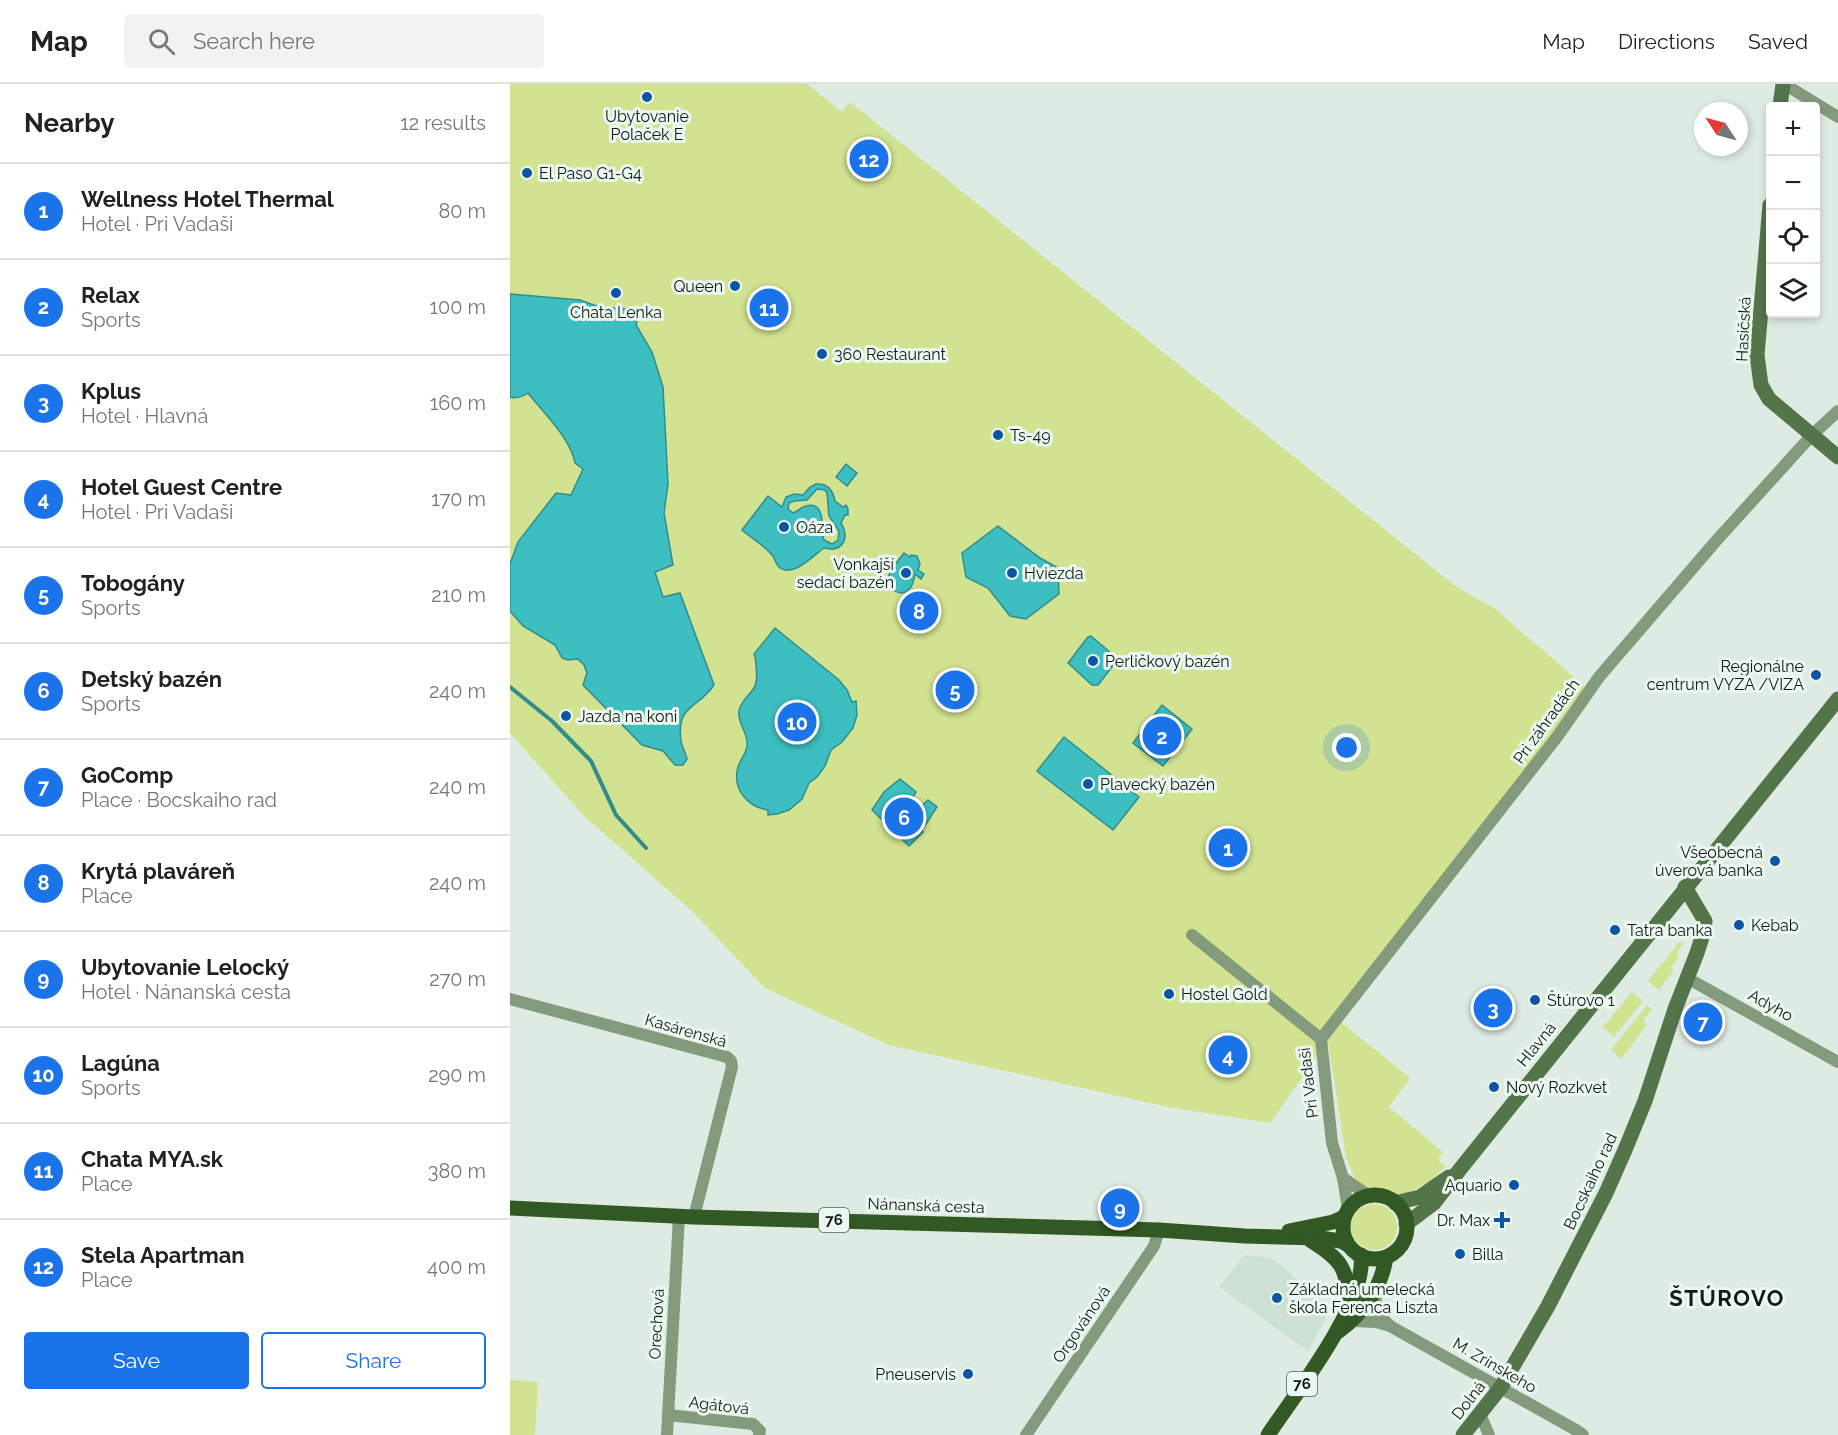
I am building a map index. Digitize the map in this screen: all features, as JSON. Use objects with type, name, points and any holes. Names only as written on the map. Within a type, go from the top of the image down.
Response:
[{"type":"main road","points":[[1369,1196],[1383,1196],[1395,1203],[1401,1210],[1406,1224]]},
{"type":"main road","name":"76","points":[[1269,1236],[1333,1222],[1346,1214],[1356,1201],[1369,1196]]},
{"type":"main road","name":"Nánanská cesta","points":[[510,1208],[694,1217],[1159,1230],[1269,1236]]},
{"type":"main road","points":[[1346,1214],[1343,1232],[1348,1245]]},
{"type":"main road","name":"76","points":[[1337,1333],[1353,1321],[1375,1291],[1386,1257],[1394,1252],[1401,1243],[1405,1236],[1406,1224]]},
{"type":"main road","name":"76","points":[[1268,1435],[1337,1333],[1361,1273],[1361,1255],[1341,1241],[1269,1236]]},
{"type":"main road","points":[[1307,1238],[1331,1253],[1341,1265],[1347,1278],[1349,1305]]},
{"type":"main road","points":[[1361,1255],[1371,1258],[1386,1257]]},
{"type":"street","points":[[1781,102],[1784,84],[1838,117]]},
{"type":"street","name":"Hasičská","points":[[1770,210],[1757,355],[1761,385],[1769,399],[1838,457]]},
{"type":"street","name":"Pri záhradách","points":[[1321,1039],[1563,729],[1599,677],[1716,541],[1812,435],[1838,411]]},
{"type":"street","name":"Hlavná","points":[[1406,1224],[1434,1203],[1838,699]]},
{"type":"street","points":[[1686,887],[1705,921],[1697,953],[1687,978]]},
{"type":"street","name":"Pri Vadaši","points":[[1192,934],[1321,1039],[1332,1143],[1343,1178],[1346,1214]]},
{"type":"street","name":"Adyho","points":[[1687,978],[1838,1062]]},
{"type":"street","name":"Bocskaiho rad","points":[[1501,1387],[1548,1306],[1606,1193],[1645,1101],[1687,978]]},
{"type":"street","name":"Kasárenská","points":[[510,999],[727,1057],[731,1061],[732,1068],[694,1217]]},
{"type":"street","name":"Hlavná","points":[[1395,1203],[1420,1197],[1461,1168]]},
{"type":"street","points":[[1343,1178],[1369,1196]]},
{"type":"street","name":"Orechová","points":[[667,1435],[679,1216]]},
{"type":"street","name":"Orgovánová","points":[[1026,1435],[1154,1246],[1159,1230]]},
{"type":"street","points":[[1375,1291],[1376,1308],[1390,1326]]},
{"type":"street","points":[[1353,1321],[1376,1322],[1390,1326]]},
{"type":"street","name":"M. Zrínskeho","points":[[1390,1326],[1583,1435]]},
{"type":"street","name":"Dolná","points":[[1463,1435],[1501,1387]]},
{"type":"street","points":[[1480,1414],[1488,1435]]},
{"type":"street","name":"Agátová","points":[[668,1415],[753,1424],[760,1431],[759,1435]]},
{"type":"shaded area","name":"Základná umelecká škola Ferenca Liszta","points":[[1244,1255],[1268,1257],[1284,1267],[1330,1310],[1308,1351],[1219,1287]]},
{"type":"green space","points":[[510,84],[807,84],[842,112],[850,102],[1458,588],[1494,608],[1584,686],[1590,702],[1341,1022],[1410,1078],[1389,1107],[1443,1152],[1438,1159],[1446,1166],[1432,1180],[1407,1194],[1388,1194],[1378,1188],[1371,1190],[1357,1183],[1346,1157],[1328,1041],[1270,1123],[1168,1107],[889,1045],[765,988],[692,911],[584,816],[510,733]]},
{"type":"green space","points":[[1680,941],[1683,944],[1676,954],[1679,957],[1670,967],[1674,970],[1659,990],[1648,981]]},
{"type":"green space","points":[[1632,992],[1643,1001],[1614,1037],[1603,1027]]},
{"type":"green space","points":[[1647,1005],[1652,1009],[1643,1021],[1647,1025],[1621,1059],[1611,1050]]},
{"type":"green space","points":[[1374,1204],[1390,1211],[1397,1227],[1390,1243],[1374,1250],[1358,1243],[1351,1227],[1358,1211]]},
{"type":"green space","points":[[510,1380],[538,1382],[535,1435],[510,1435]]},
{"type":"water","points":[[510,294],[580,300],[602,308],[622,308],[639,313],[636,325],[652,352],[663,387],[668,484],[664,513],[673,565],[655,572],[663,597],[680,593],[714,685],[685,713],[682,720],[681,741],[687,759],[683,765],[675,765],[663,751],[642,745],[583,685],[587,673],[584,665],[578,659],[562,658],[555,645],[523,626],[510,611],[510,564],[518,542],[556,493],[571,495],[583,469],[575,463],[562,435],[528,393],[515,398],[510,397]]},
{"type":"water","points":[[846,464],[857,473],[847,486],[836,477]]},
{"type":"water","name":"Oáza","points":[[816,484],[827,486],[835,501],[843,507],[846,505],[848,515],[845,515],[841,523],[845,539],[840,546],[831,549],[824,548],[796,568],[784,570],[779,567],[765,548],[742,530],[768,496],[782,507],[786,497],[794,494],[803,495]],"holes":[[[817,489],[825,490],[829,516],[839,531],[838,540],[832,544],[824,540],[822,518],[817,508],[813,505],[806,506],[793,513],[788,509],[789,503],[807,500]]]},
{"type":"water","name":"Hviezda","points":[[998,526],[1040,558],[1058,568],[1059,594],[1026,619],[1010,616],[988,588],[966,577],[962,553]]},
{"type":"water","name":"Vonkajší sedací bazén","points":[[904,553],[910,557],[911,555],[917,556],[920,564],[918,570],[924,574],[921,579],[915,574],[908,591],[900,593],[890,588],[888,579],[891,570]]},
{"type":"water","points":[[775,628],[839,680],[847,690],[852,702],[856,701],[857,715],[853,728],[842,742],[831,750],[825,766],[809,783],[802,799],[789,810],[768,815],[768,810],[748,801],[737,782],[738,767],[747,746],[739,711],[741,704],[756,685],[757,672],[754,654]]},
{"type":"water","name":"Perličkový bazén","points":[[1091,636],[1118,659],[1098,685],[1092,685],[1068,663]]},
{"type":"water","points":[[960,680],[966,690],[951,700],[944,691]]},
{"type":"water","points":[[1162,705],[1192,729],[1163,766],[1133,743]]},
{"type":"water","name":"Plavecký bazén","points":[[1064,737],[1139,797],[1113,830],[1037,771]]},
{"type":"water","points":[[900,779],[916,792],[908,806],[915,812],[928,800],[937,807],[922,830],[923,832],[909,846],[872,810],[884,792]]},
{"type":"waterway","points":[[510,687],[552,721],[591,761],[616,815],[646,848]]},
{"type":"place","name":"Ubytovanie Polaček E","points":[[647,97]]},
{"type":"place","name":"Stela Apartman","points":[[869,159]]},
{"type":"place","name":"El Paso G1-G4","points":[[527,173]]},
{"type":"place","name":"Queen","points":[[735,286]]},
{"type":"place","name":"Chata Lenka","points":[[616,293]]},
{"type":"place","name":"Chata MYA.sk","points":[[769,308]]},
{"type":"place","name":"360 Restaurant","points":[[822,354]]},
{"type":"place","name":"Ts-49","points":[[998,435]]},
{"type":"place","name":"Oáza","points":[[784,527]]},
{"type":"place","name":"Vonkajší sedací bazén","points":[[906,573]]},
{"type":"place","name":"Hviezda","points":[[1012,573]]},
{"type":"place","name":"Krytá plaváreň","points":[[919,611]]},
{"type":"place","name":"Perličkový bazén","points":[[1093,661]]},
{"type":"place","name":"Regionálne centrum VYZA /VIZA","points":[[1816,675]]},
{"type":"place","name":"Tobogány","points":[[955,690]]},
{"type":"place","name":"Jazda na koni","points":[[566,716]]},
{"type":"place","name":"Lagúna","points":[[797,722]]},
{"type":"place","name":"Relax","points":[[1162,736]]},
{"type":"place","name":"Plavecký bazén","points":[[1088,784]]},
{"type":"place","name":"Detský bazén","points":[[904,817]]},
{"type":"place","name":"Wellness Hotel Thermal","points":[[1228,848]]},
{"type":"place","name":"Všeobecná úverová banka","points":[[1775,861]]},
{"type":"place","name":"Kebab","points":[[1739,925]]},
{"type":"place","name":"Tatra banka","points":[[1615,930]]},
{"type":"place","name":"Hostel Gold","points":[[1169,994]]},
{"type":"place","name":"Štúrovo 1","points":[[1535,1000]]},
{"type":"place","name":"Kplus","points":[[1493,1008]]},
{"type":"place","name":"GoComp","points":[[1703,1022]]},
{"type":"place","name":"Hotel Guest Centre","points":[[1228,1055]]},
{"type":"place","name":"Nový Rozkvet","points":[[1494,1087]]},
{"type":"place","name":"Aquario","points":[[1514,1185]]},
{"type":"place","name":"Ubytovanie Lelocký","points":[[1120,1208]]},
{"type":"place","name":"Dr. Max","points":[[1502,1220]]},
{"type":"place","name":"Billa","points":[[1460,1254]]},
{"type":"place","name":"Základná umelecká škola Ferenca Liszta","points":[[1277,1298]]},
{"type":"place","name":"Pneuservis","points":[[968,1374]]},
{"type":"district","name":"ŠTÚROVO","points":[[1727,1298]]}]
